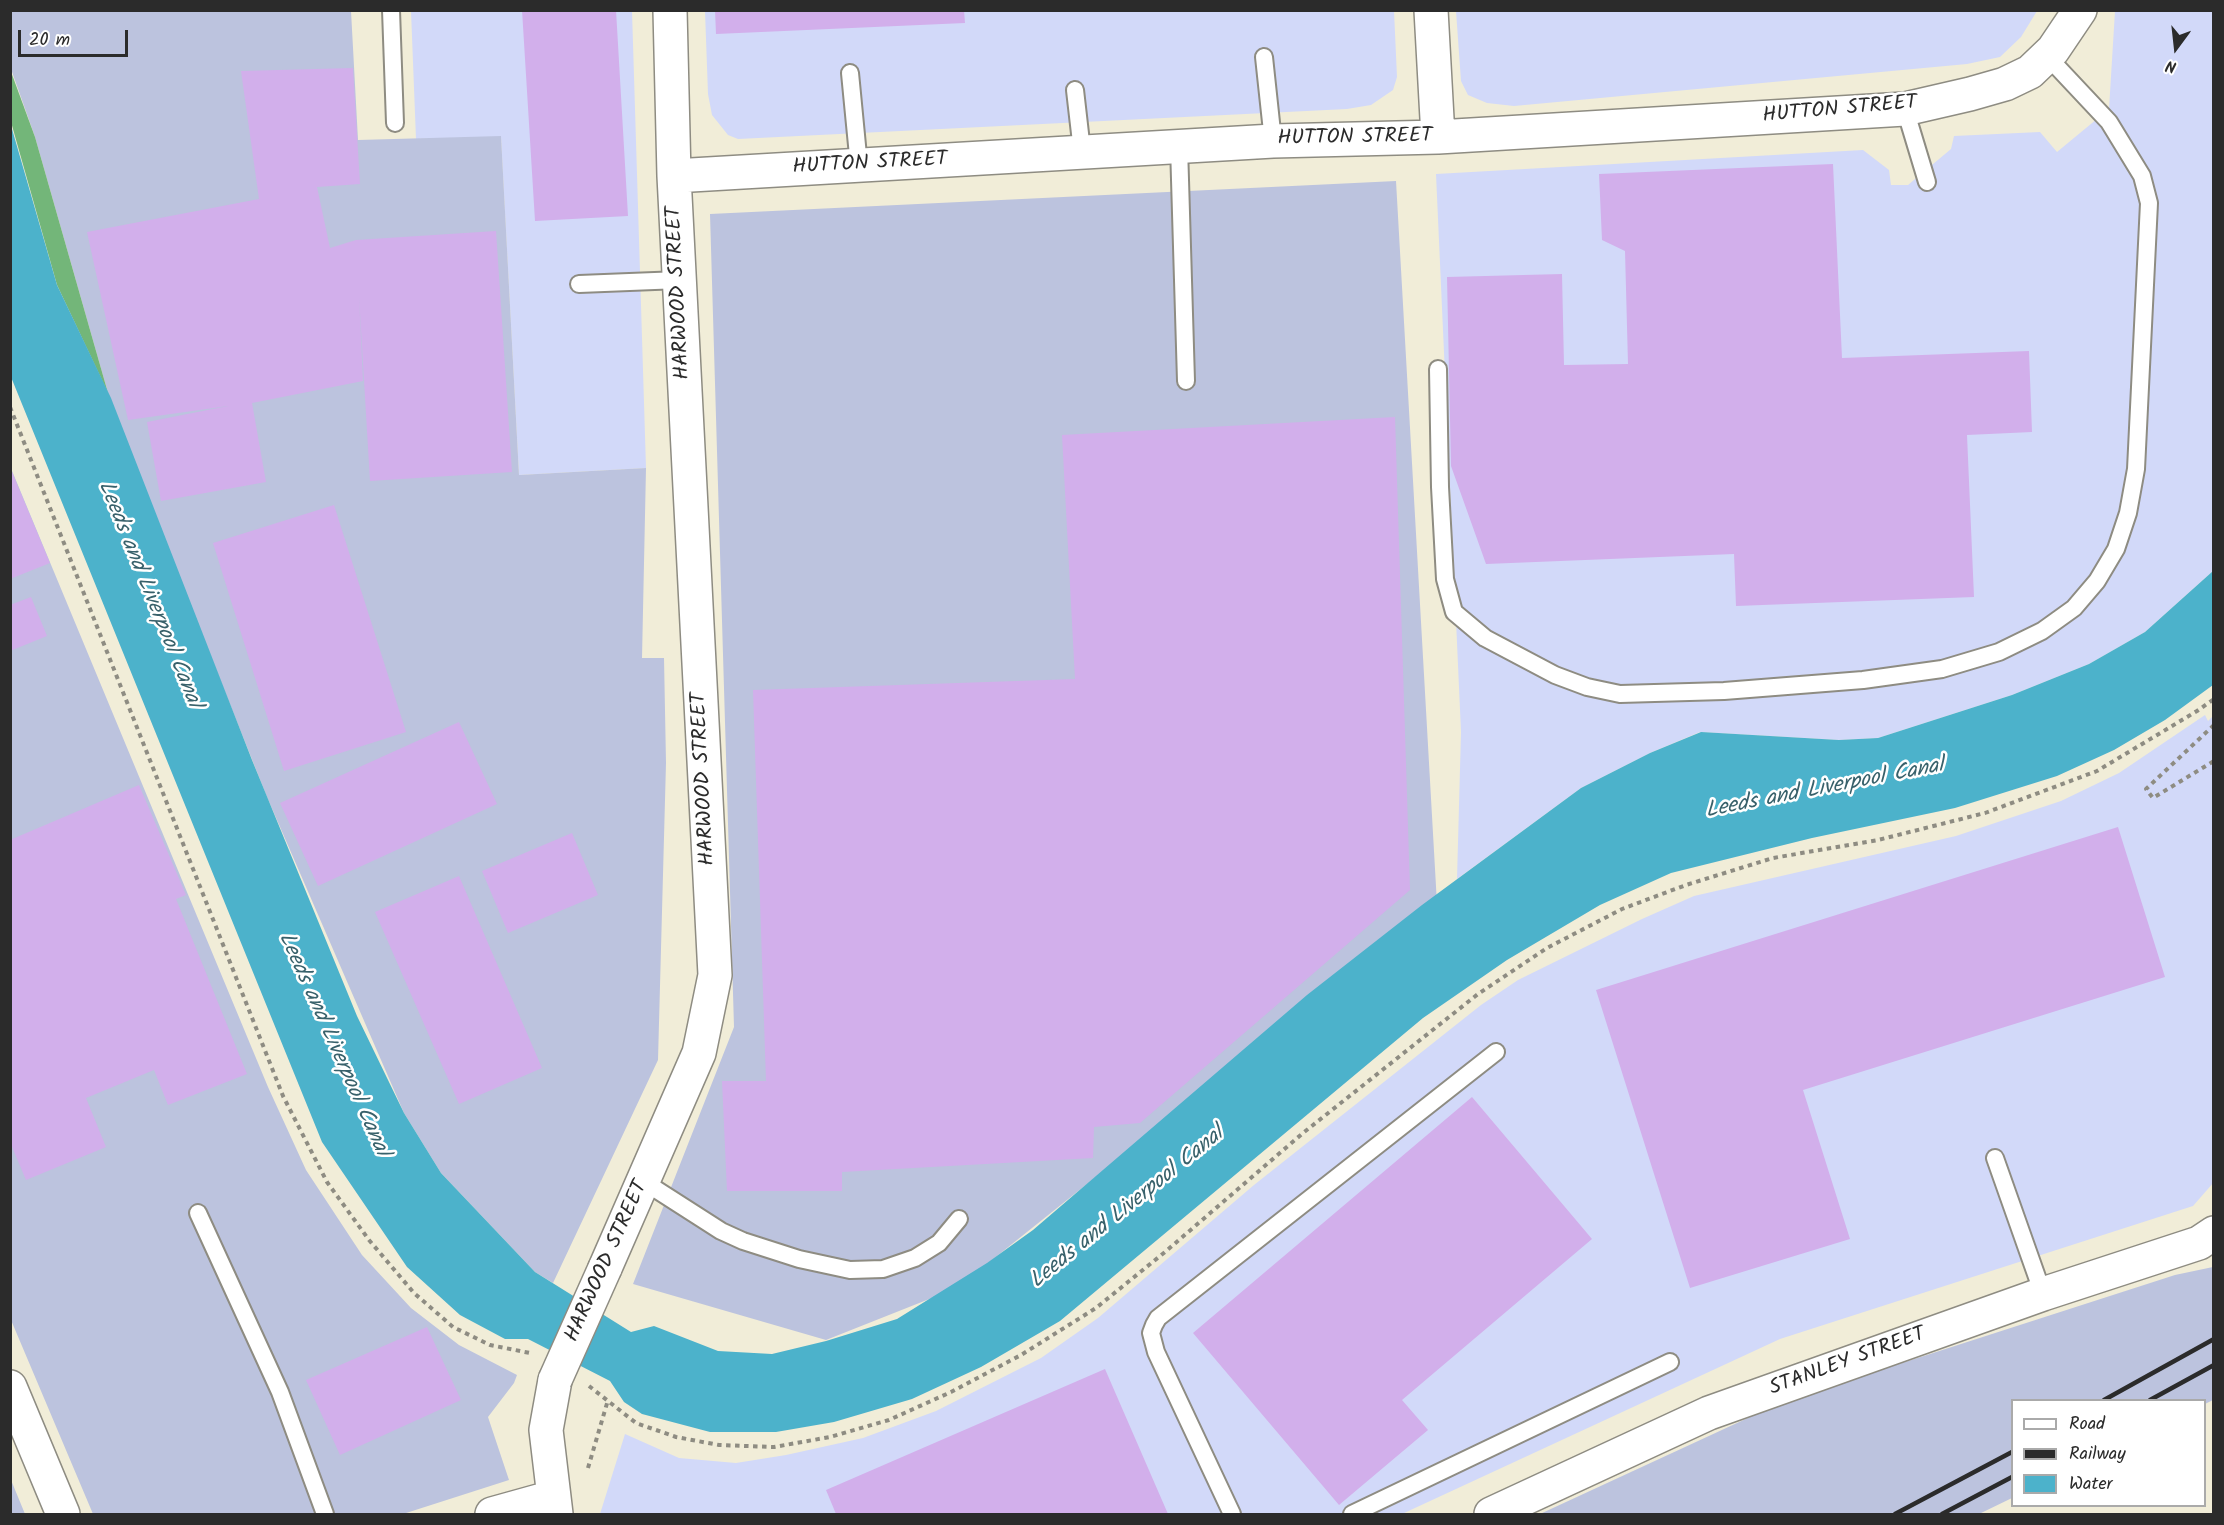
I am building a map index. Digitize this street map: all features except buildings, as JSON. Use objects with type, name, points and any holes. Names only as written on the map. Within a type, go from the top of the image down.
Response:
[{"type":"street","name":"HARWOOD STREET","points":[[554,1506],[546,1430],[559,1374],[699,1053],[715,975],[674,176],[670,10]]},
{"type":"street","points":[[1431,10],[1438,137]]},
{"type":"street","points":[[2039,64],[2069,29],[2079,10]]},
{"type":"street","name":"HUTTON STREET","points":[[674,176],[1082,151],[1273,141],[1438,137],[1905,110],[2005,84],[2039,64]]},
{"type":"street","name":"STANLEY STREET","points":[[1491,1515],[1709,1413],[2043,1294],[2199,1243],[2214,1233]]},
{"type":"street","points":[[10,1387],[63,1515]]},
{"type":"street","points":[[492,1515],[554,1506]]},
{"type":"lane","points":[[391,10],[395,123]]},
{"type":"lane","points":[[1264,57],[1273,141]]},
{"type":"lane","points":[[1438,369],[1440,487],[1445,579],[1454,612],[1485,638],[1555,675],[1587,687],[1620,694],[1724,691],[1863,680],[1942,669],[1999,652],[2042,631],[2074,608],[2097,581],[2116,549],[2128,513],[2136,469],[2149,203],[2142,176],[2109,122],[2039,64]]},
{"type":"lane","points":[[850,73],[859,166]]},
{"type":"lane","points":[[1075,90],[1082,151]]},
{"type":"lane","points":[[1905,110],[1927,183]]},
{"type":"lane","points":[[1179,146],[1186,381]]},
{"type":"lane","points":[[579,284],[680,280]]},
{"type":"lane","points":[[1232,1515],[1156,1352],[1151,1333],[1154,1325],[1158,1318],[1496,1053]]},
{"type":"lane","points":[[1995,1158],[2043,1294]]},
{"type":"lane","points":[[643,1181],[721,1231],[743,1241],[807,1261],[850,1270],[883,1269],[915,1258],[939,1243],[959,1219]]},
{"type":"lane","points":[[198,1213],[280,1392],[325,1515]]},
{"type":"lane","points":[[1352,1515],[1670,1362]]},
{"type":"path","points":[[10,407],[283,1096],[327,1182],[369,1240],[414,1293],[453,1327],[490,1345],[529,1353],[559,1374],[608,1400],[636,1423],[676,1437],[719,1445],[774,1448],[830,1437],[889,1420],[951,1392],[1021,1355],[1096,1308],[1303,1133],[1478,994],[1547,948],[1622,909],[1697,881],[1773,858],[1878,840],[1997,809],[2097,771],[2214,699]]},
{"type":"path","points":[[2214,725],[2146,789],[2153,798],[2214,761]]},
{"type":"path","points":[[588,1469],[608,1400]]},
{"type":"shaded area","points":[[1456,10],[2037,11],[2021,37],[2000,57],[1967,64],[1514,106],[1487,103],[1468,95],[1461,81]]},
{"type":"shaded area","points":[[11,11],[351,11],[358,140],[501,136],[519,475],[646,468],[642,658],[664,658],[666,763],[658,1060],[553,1283],[535,1272],[441,1173],[404,1113],[267,797],[108,393],[35,137],[11,69]]},
{"type":"shaded area","points":[[411,11],[632,11],[646,468],[519,475],[501,137],[416,139]]},
{"type":"shaded area","points":[[705,11],[1394,11],[1397,77],[1393,90],[1371,105],[1347,109],[738,139],[728,135],[712,115],[708,94]]},
{"type":"shaded area","points":[[2115,11],[2213,11],[2213,571],[2145,632],[2089,664],[2012,695],[1878,738],[1839,740],[1700,732],[1650,753],[1581,788],[1457,879],[1461,732],[1436,174],[1863,150],[1889,170],[1891,185],[1908,185],[1951,149],[1954,136],[2040,132],[2057,152],[2109,109]]},
{"type":"shaded area","points":[[1396,181],[1437,904],[957,1288],[826,1340],[633,1284],[734,1027],[710,214]]},
{"type":"shaded area","points":[[10,466],[268,1087],[306,1170],[362,1255],[411,1308],[459,1345],[517,1375],[514,1383],[488,1417],[509,1480],[403,1514],[93,1514],[11,1320]]},
{"type":"shaded area","points":[[2205,715],[2208,721],[2213,716],[2214,1182],[2193,1206],[1780,1339],[1402,1514],[600,1514],[625,1434],[679,1458],[736,1463],[786,1455],[863,1438],[936,1411],[1041,1358],[1098,1318],[1254,1185],[1481,1005],[1518,980],[1694,896],[1956,836],[2061,801],[2119,773]]},
{"type":"shaded area","points":[[2213,1267],[2213,1400],[2206,1404],[2206,1399],[2011,1399],[2011,1498],[1979,1514],[1540,1514],[1763,1411],[1809,1393],[2175,1275]]},
{"type":"shaded area","points":[[11,1480],[25,1514],[11,1514]]},
{"type":"green space","points":[[10,69],[35,137],[108,393],[57,285],[11,122]]},
{"type":"water","name":"Leeds and Liverpool Canal","points":[[10,122],[57,285],[111,398],[252,760],[357,1016],[404,1113],[441,1173],[535,1272],[631,1332],[654,1326],[718,1351],[772,1354],[826,1341],[897,1319],[987,1263],[1033,1230],[1307,995],[1422,905],[1581,788],[1650,753],[1701,732],[1839,740],[1878,738],[2012,695],[2089,664],[2145,632],[2213,571],[2213,685],[2165,720],[2114,750],[2057,776],[1955,808],[1812,838],[1671,873],[1600,905],[1507,960],[1423,1018],[1060,1321],[981,1367],[912,1399],[834,1422],[776,1432],[710,1432],[642,1414],[624,1402],[610,1381],[528,1339],[505,1339],[460,1315],[407,1267],[322,1142],[11,377]]},
{"type":"railway","points":[[2106,1399],[2214,1339]]},
{"type":"railway","points":[[2152,1399],[2214,1365]]},
{"type":"railway","points":[[1895,1514],[2011,1453]]},
{"type":"railway","points":[[1942,1514],[2011,1478]]}]
